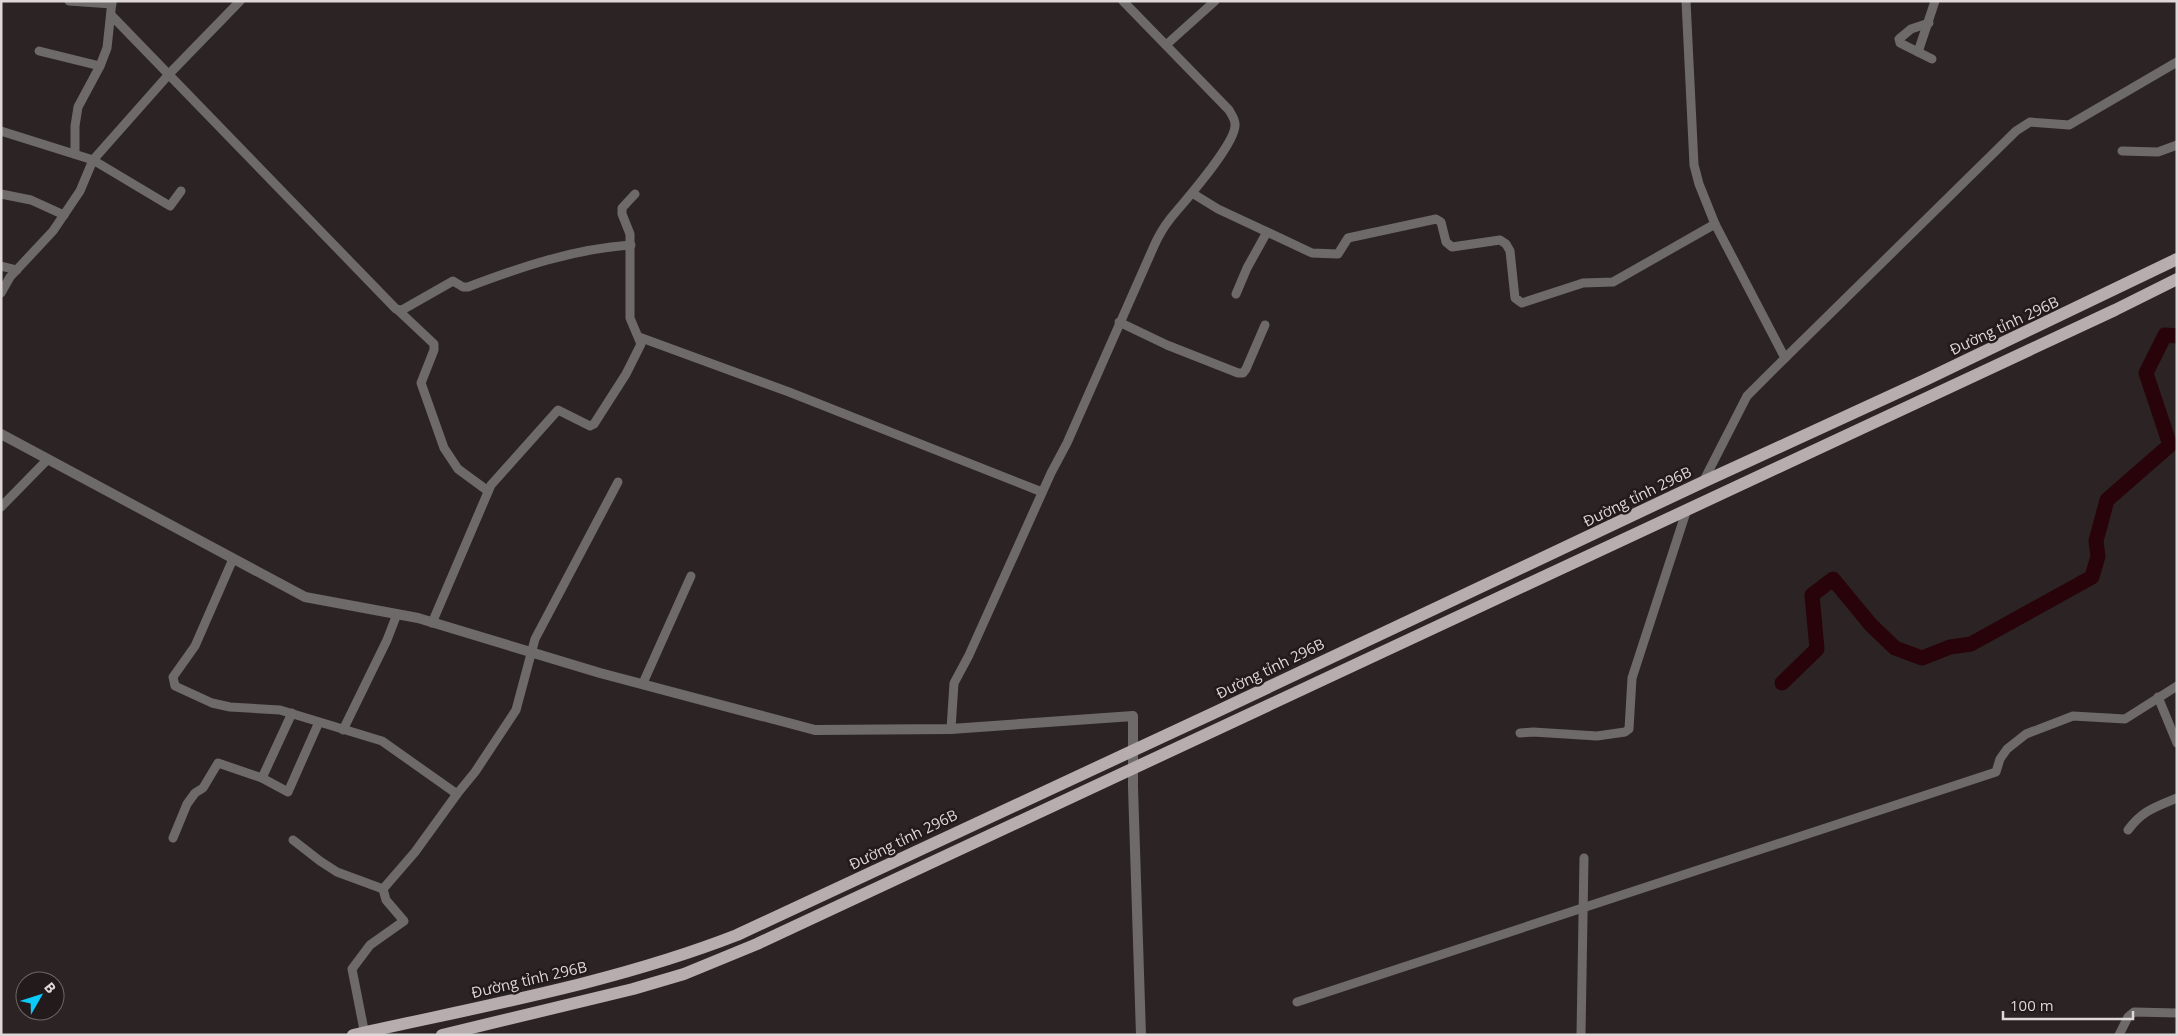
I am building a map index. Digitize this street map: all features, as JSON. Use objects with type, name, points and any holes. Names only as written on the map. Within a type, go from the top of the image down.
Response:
[{"type":"main road","name":"Đường tỉnh 296B","points":[[361,1034],[592,982],[684,956],[737,935],[1703,482],[1925,380],[2177,260]]},
{"type":"main road","points":[[442,1035],[633,989],[684,974],[757,944],[1133,767],[1686,512],[2177,279]]},
{"type":"street","points":[[69,1],[112,3],[107,48],[100,66],[78,106],[75,126],[75,154]]},
{"type":"street","points":[[1,293],[16,270],[49,236],[64,215],[89,174],[93,160],[168,76],[240,1]]},
{"type":"street","points":[[951,730],[954,683],[969,655],[1042,492],[1067,443],[1119,322],[1162,230],[1192,193],[1233,135],[1236,125],[1229,110],[1123,1]]},
{"type":"street","points":[[1166,45],[1216,1]]},
{"type":"street","points":[[1686,1],[1694,165],[1699,184],[1715,224],[1785,358]]},
{"type":"street","points":[[1918,52],[1935,1]]},
{"type":"street","points":[[112,16],[375,288],[434,344],[434,350],[421,382],[444,448],[458,469],[488,491]]},
{"type":"street","points":[[1929,23],[1911,30],[1899,39],[1900,43],[1932,59]]},
{"type":"street","points":[[39,51],[100,66]]},
{"type":"street","points":[[1703,482],[1747,396],[2016,131],[2030,122],[2069,124],[2177,62]]},
{"type":"street","points":[[1,131],[93,160],[170,206],[181,191]]},
{"type":"street","points":[[2122,151],[2158,152],[2177,144]]},
{"type":"street","points":[[1192,193],[1218,209],[1312,253],[1338,254],[1348,238],[1436,219],[1441,222],[1446,242],[1452,247],[1500,240],[1506,244],[1510,251],[1515,298],[1522,302],[1583,283],[1613,282],[1715,224]]},
{"type":"street","points":[[1,194],[31,200],[64,215]]},
{"type":"street","points":[[432,623],[488,491],[498,475],[514,461],[558,410],[590,426],[594,424],[626,374],[641,344],[630,318],[631,244],[630,234],[622,214],[622,208],[635,194]]},
{"type":"street","points":[[1236,294],[1247,268],[1267,232]]},
{"type":"street","points":[[399,310],[453,281],[463,287],[468,287],[542,260],[568,253],[631,244]]},
{"type":"street","points":[[1,266],[16,270]]},
{"type":"street","points":[[1119,322],[1167,345],[1238,373],[1242,373],[1246,369],[1266,326]]},
{"type":"street","points":[[639,336],[789,392],[1042,492]]},
{"type":"street","points":[[1,434],[305,597],[397,614],[432,623],[530,652],[815,730],[951,730],[1133,716],[1132,750],[1141,1035]]},
{"type":"street","points":[[1,507],[48,459]]},
{"type":"street","points":[[383,889],[415,852],[475,772],[516,710],[530,652],[547,615],[618,482]]},
{"type":"street","points":[[1520,733],[1533,732],[1597,736],[1625,732],[1629,729],[1632,678],[1686,512]]},
{"type":"street","points":[[234,559],[196,646],[176,671],[172,682],[175,686],[212,703],[230,708],[280,710],[382,741],[457,794]]},
{"type":"street","points":[[643,683],[691,576]]},
{"type":"street","points":[[343,730],[387,640],[397,614]]},
{"type":"street","points":[[1297,1002],[1996,772],[2000,759],[2007,749],[2026,734],[2044,725],[2073,716],[2125,719],[2177,686]]},
{"type":"street","points":[[2158,697],[2177,743]]},
{"type":"street","points":[[262,778],[292,713]]},
{"type":"street","points":[[173,838],[187,804],[195,793],[203,788],[218,763],[262,778],[288,792],[319,722]]},
{"type":"street","points":[[2128,830],[2138,816],[2177,798]]},
{"type":"street","points":[[293,840],[337,872],[383,889]]},
{"type":"street","points":[[1581,1035],[1584,858]]},
{"type":"street","points":[[361,1034],[352,969],[370,945],[404,921],[386,900],[383,889]]},
{"type":"street","points":[[2119,1035],[2128,1017],[2134,1012],[2177,1013]]},
{"type":"waterway","points":[[1782,683],[1817,649],[1812,595],[1833,579],[1871,625],[1895,648],[1922,658],[1950,647],[1971,644],[2092,577],[2098,556],[2096,541],[2107,500],[2170,445],[2146,373],[2165,335],[2177,336]]}]
